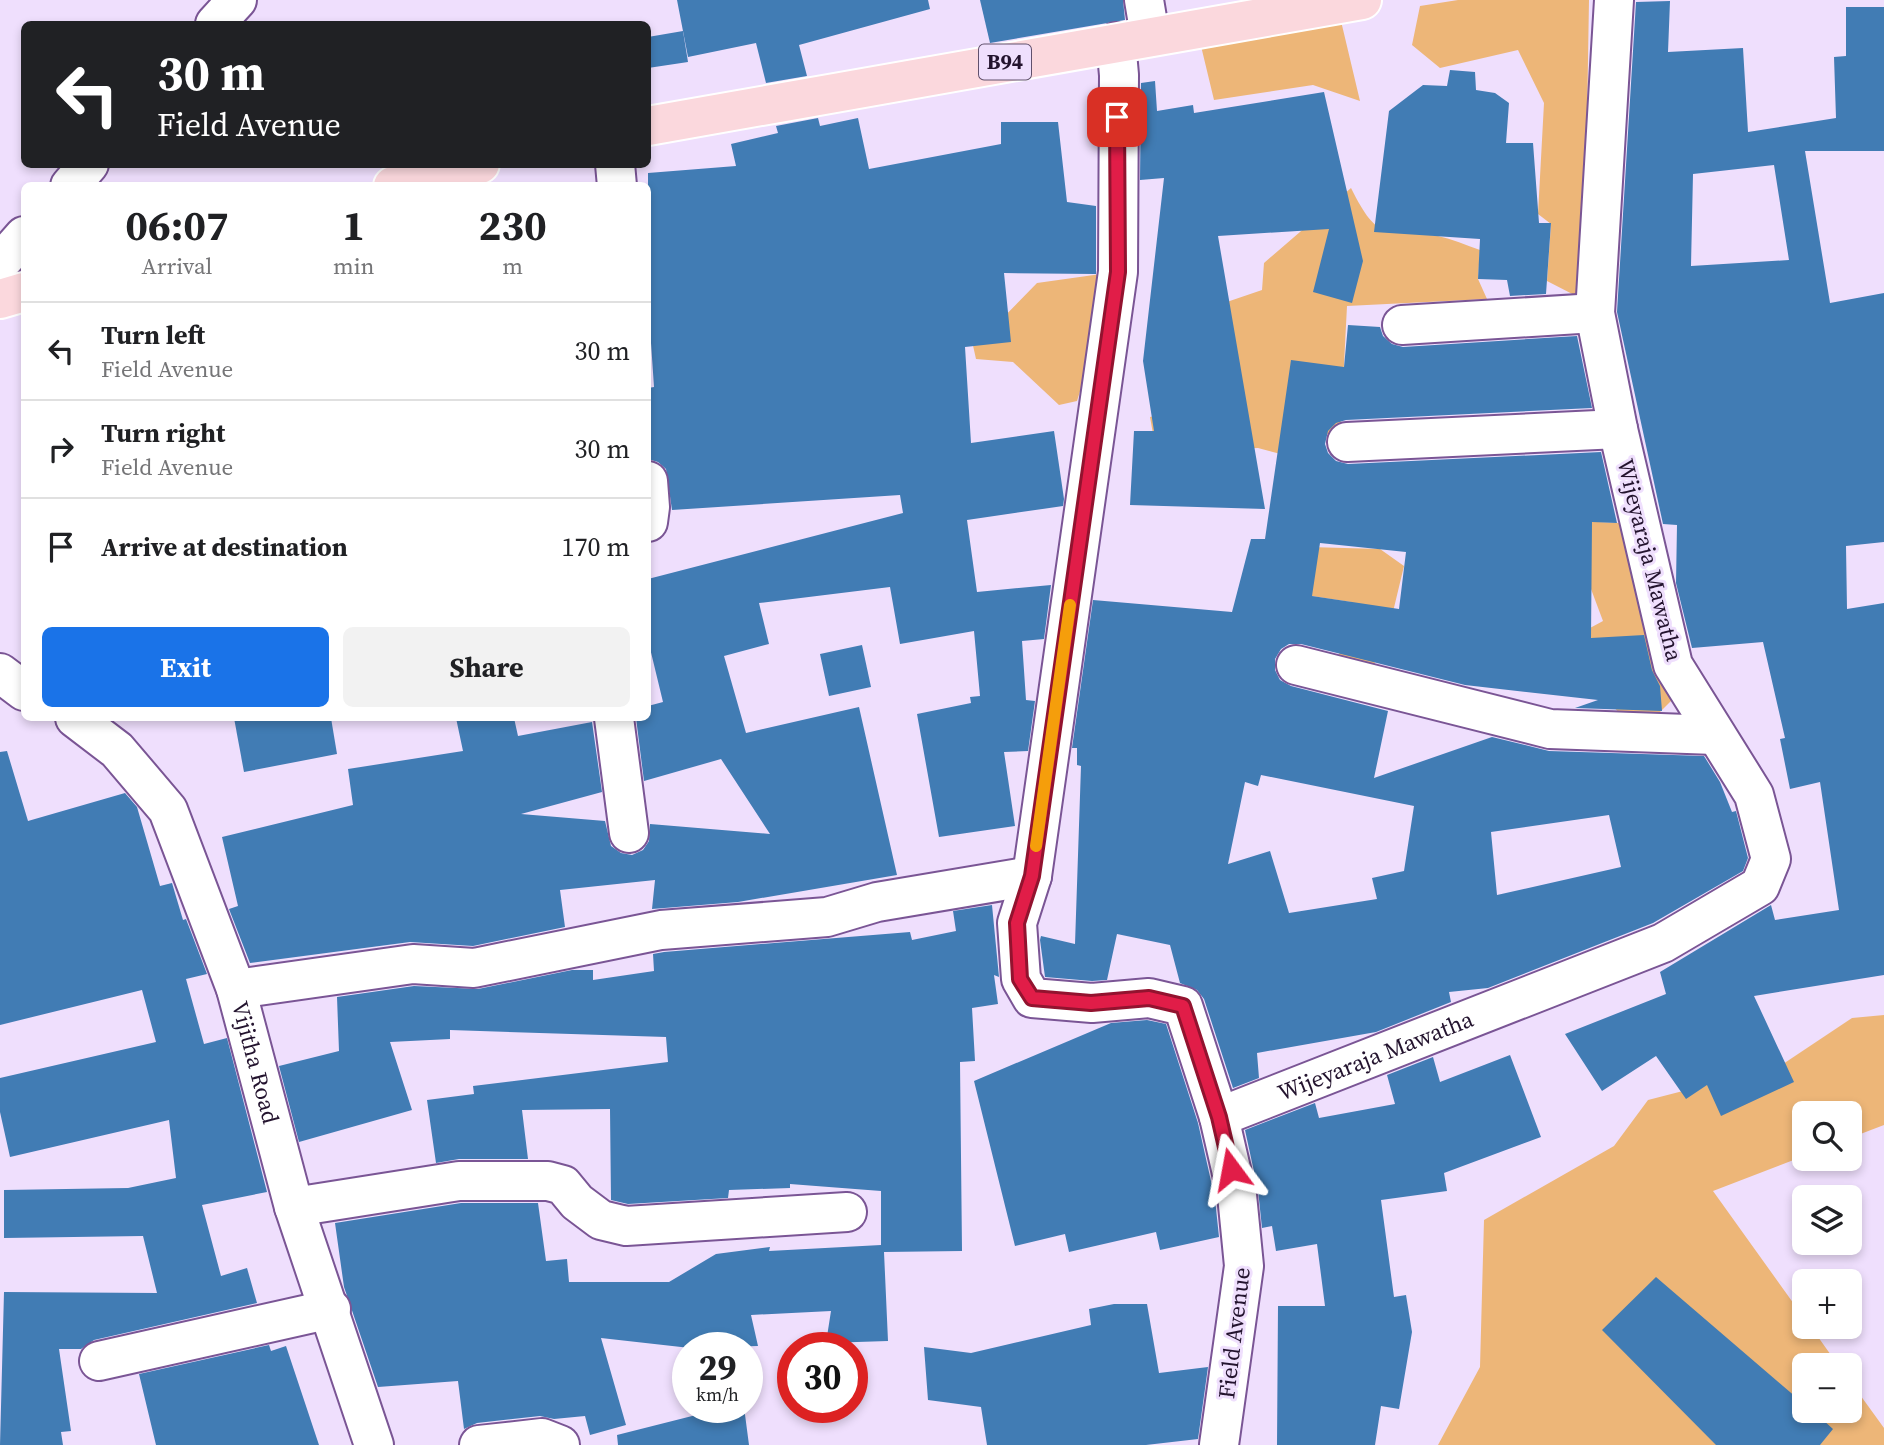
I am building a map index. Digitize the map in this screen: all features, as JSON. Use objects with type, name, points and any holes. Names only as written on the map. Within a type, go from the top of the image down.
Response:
[{"type":"main road","name":"B94","points":[[651,125],[1137,26],[1362,0]]},
{"type":"main road","points":[[409,182],[464,168]]},
{"type":"main road","points":[[0,299],[21,293]]},
{"type":"street","points":[[218,21],[237,0]]},
{"type":"street","name":"Wijeyaraja Mawatha","points":[[1219,1117],[1663,943],[1760,886],[1771,859],[1754,795],[1673,664],[1618,429],[1595,313],[1614,0]]},
{"type":"street","name":"Field Avenue","points":[[1137,26],[1119,75],[1118,272],[1032,876],[1017,923],[1020,979],[1032,998],[1091,1003],[1149,998],[1183,1006],[1219,1117],[1237,1195],[1244,1266],[1219,1445]]},
{"type":"street","points":[[73,182],[86,168]]},
{"type":"street","points":[[0,263],[21,239]]},
{"type":"street","points":[[1402,325],[1595,313]]},
{"type":"street","points":[[1347,442],[1618,429]]},
{"type":"street","points":[[1296,665],[1550,729],[1715,735]]},
{"type":"street","name":"Vijitha Road","points":[[79,721],[117,750],[168,810],[236,989],[295,1207],[374,1445]]},
{"type":"street","points":[[614,721],[629,833]]},
{"type":"street","points":[[236,989],[414,964],[474,968],[661,930],[827,917],[877,902],[1032,876]]},
{"type":"street","points":[[295,1207],[459,1181],[548,1181],[563,1185],[577,1202],[601,1220],[626,1226],[847,1212]]},
{"type":"street","points":[[99,1361],[331,1310]]},
{"type":"street","points":[[479,1445],[542,1438],[560,1445]]},
{"type":"shaded area","points":[[1458,0],[1589,0],[1584,300],[1547,281],[1551,224],[1538,214],[1544,103],[1518,50],[1440,68],[1412,45],[1420,6]]},
{"type":"shaded area","points":[[1341,21],[1360,101],[1313,85],[1214,100],[1201,46]]},
{"type":"shaded area","points":[[1351,188],[1369,218],[1385,230],[1438,236],[1480,250],[1478,279],[1487,299],[1347,306],[1341,422],[1300,459],[1258,448],[1156,451],[1150,417],[1190,408],[1218,305],[1262,290],[1264,263]]},
{"type":"shaded area","points":[[1101,274],[1088,366],[1077,401],[1059,405],[1013,362],[976,359],[970,332],[993,328],[1037,283]]},
{"type":"shaded area","points":[[1577,521],[1619,523],[1677,695],[1656,716],[1625,720],[1601,692],[1577,635],[1603,621],[1591,589]]},
{"type":"shaded area","points":[[1309,547],[1380,549],[1404,566],[1392,616],[1372,612],[1375,667],[1338,659],[1351,602],[1305,595]]},
{"type":"shaded area","points":[[1884,1015],[1884,1125],[1862,1133],[1862,1101],[1792,1101],[1792,1161],[1713,1191],[1792,1301],[1792,1339],[1820,1339],[1829,1353],[1792,1353],[1792,1423],[1862,1423],[1862,1398],[1884,1428],[1884,1445],[1438,1445],[1480,1367],[1484,1220],[1614,1146],[1648,1100],[1780,1066],[1852,1018]]},
{"type":"building","points":[[677,0],[928,0],[930,9],[799,45],[807,76],[766,83],[756,43],[688,57]]},
{"type":"building","points":[[980,0],[1123,0],[1125,20],[990,43]]},
{"type":"building","points":[[1670,1],[1668,52],[1743,48],[1748,132],[1836,118],[1834,57],[1846,56],[1846,7],[1884,7],[1884,151],[1805,151],[1830,303],[1884,293],[1884,542],[1846,546],[1847,609],[1884,603],[1884,975],[1754,996],[1794,1082],[1721,1116],[1707,1085],[1686,1099],[1656,1056],[1602,1091],[1565,1034],[1666,994],[1660,972],[1771,905],[1775,920],[1839,910],[1820,782],[1790,789],[1780,739],[1785,738],[1763,642],[1692,648],[1676,583],[1677,525],[1663,524],[1617,312],[1636,2]],"holes":[[[1774,165],[1789,260],[1691,266],[1693,174]]]},
{"type":"building","points":[[683,31],[688,62],[651,68],[651,36]]},
{"type":"building","points":[[1450,70],[1475,72],[1476,90],[1495,93],[1509,103],[1506,143],[1533,143],[1539,223],[1551,223],[1546,294],[1510,296],[1507,280],[1478,279],[1480,239],[1374,232],[1389,111],[1423,85],[1447,86]]},
{"type":"building","points":[[1155,81],[1157,111],[1193,105],[1194,113],[1324,92],[1363,261],[1352,303],[1313,292],[1329,229],[1218,236],[1265,509],[1130,505],[1134,431],[1154,431],[1143,361],[1164,178],[1140,180],[1141,83]]},
{"type":"building","points":[[818,118],[820,126],[858,118],[869,169],[1001,144],[1001,122],[1058,122],[1067,202],[1096,206],[1096,274],[1004,273],[1011,342],[965,347],[971,443],[1054,431],[1064,499],[1063,506],[967,520],[977,592],[1051,585],[1044,639],[1022,641],[1026,700],[1035,701],[1028,751],[1004,752],[1015,826],[939,837],[917,714],[971,703],[970,697],[980,696],[974,631],[900,644],[890,587],[759,603],[769,644],[724,656],[746,733],[859,707],[897,875],[738,902],[652,909],[655,880],[560,890],[565,927],[473,946],[410,942],[250,963],[229,909],[238,906],[222,837],[353,805],[348,769],[463,751],[457,721],[515,721],[518,736],[592,722],[602,792],[521,814],[605,821],[611,846],[621,853],[632,855],[643,850],[649,841],[650,824],[770,834],[721,759],[644,781],[636,721],[651,721],[651,705],[663,702],[651,652],[651,578],[903,513],[900,495],[672,510],[666,469],[651,460],[651,388],[654,387],[651,343],[651,182],[648,182],[648,173],[736,166],[731,144],[778,133],[776,126]]},
{"type":"building","points":[[1348,325],[1380,327],[1383,336],[1392,344],[1403,347],[1577,336],[1592,408],[1346,420],[1336,423],[1328,431],[1325,444],[1328,453],[1336,461],[1348,464],[1601,452],[1617,523],[1592,522],[1591,638],[1644,635],[1652,670],[1660,686],[1662,711],[1575,708],[1598,700],[1465,685],[1301,644],[1289,644],[1281,649],[1275,659],[1275,670],[1280,680],[1291,686],[1388,711],[1374,778],[1492,737],[1549,751],[1704,756],[1720,782],[1732,812],[1736,811],[1748,858],[1743,871],[1653,923],[1488,988],[1449,992],[1451,1002],[1376,1032],[1257,1053],[1259,1078],[1233,1088],[1204,999],[1197,990],[1180,983],[1170,945],[1117,934],[1107,980],[1092,981],[1045,977],[1040,940],[1041,936],[1075,944],[1081,766],[1077,765],[1077,748],[1072,748],[1093,600],[1232,612],[1251,539],[1265,539],[1291,360],[1344,367]],"holes":[[[1320,543],[1406,552],[1399,609],[1312,596]],[[1261,775],[1414,806],[1404,871],[1372,878],[1377,899],[1289,913],[1270,851],[1228,864],[1245,782],[1258,786]],[[1609,815],[1621,867],[1497,895],[1491,832]]]},
{"type":"building","points":[[862,645],[871,687],[829,696],[820,654]]},
{"type":"building","points":[[235,721],[332,721],[337,754],[244,772]]},
{"type":"building","points":[[7,751],[28,821],[125,793],[137,807],[160,886],[172,883],[183,920],[186,919],[207,974],[186,979],[204,1044],[227,1038],[267,1192],[202,1205],[221,1276],[247,1268],[257,1303],[94,1340],[81,1349],[59,1349],[71,1431],[61,1432],[63,1445],[0,1445],[4,1292],[157,1293],[143,1236],[4,1238],[4,1190],[128,1188],[176,1178],[169,1120],[10,1157],[0,1112],[0,1078],[156,1042],[142,990],[0,1025],[0,752]]},
{"type":"building","points":[[992,905],[999,977],[994,975],[998,1004],[972,1008],[975,1061],[960,1062],[962,1251],[884,1252],[888,1341],[868,1342],[868,1332],[828,1332],[831,1311],[751,1315],[755,1332],[672,1332],[672,1346],[601,1338],[626,1425],[590,1435],[585,1416],[554,1419],[540,1416],[477,1423],[464,1429],[458,1381],[378,1387],[344,1287],[335,1223],[461,1203],[538,1203],[546,1261],[567,1259],[569,1282],[669,1282],[716,1254],[770,1247],[769,1251],[881,1245],[881,1191],[790,1184],[790,1188],[729,1190],[728,1198],[628,1204],[611,1200],[610,1109],[522,1110],[528,1159],[459,1159],[436,1163],[427,1100],[474,1094],[473,1086],[668,1062],[666,1037],[450,1030],[450,1039],[390,1042],[412,1110],[299,1142],[279,1066],[339,1051],[337,997],[414,986],[478,989],[572,970],[593,970],[593,980],[654,971],[653,954],[664,952],[910,932],[912,940],[956,931],[953,911]]},
{"type":"building","points":[[1147,1020],[1166,1024],[1198,1123],[1215,1199],[1219,1237],[1160,1250],[1156,1232],[1069,1252],[1065,1234],[1015,1246],[974,1081],[1111,1023]]},
{"type":"building","points":[[1510,1055],[1541,1137],[1444,1173],[1447,1191],[1381,1200],[1394,1297],[1406,1295],[1412,1332],[1399,1409],[1381,1406],[1375,1445],[1277,1445],[1278,1306],[1325,1306],[1317,1244],[1276,1251],[1272,1226],[1262,1228],[1258,1190],[1245,1130],[1315,1103],[1319,1118],[1395,1104],[1387,1075],[1433,1057],[1440,1082]]},
{"type":"building","points":[[1656,1277],[1792,1394],[1792,1423],[1826,1423],[1833,1429],[1820,1445],[1716,1445],[1602,1330]]},
{"type":"building","points":[[1114,1304],[1147,1304],[1159,1373],[1208,1367],[1198,1439],[1146,1445],[987,1445],[981,1407],[928,1400],[924,1347],[971,1353],[1091,1325],[1089,1309]]},
{"type":"building","points":[[269,1345],[271,1351],[286,1346],[319,1445],[156,1445],[139,1374]]},
{"type":"building","points":[[672,1421],[746,1423],[749,1445],[618,1445],[617,1435]]},
{"type":"slow traffic","points":[[1036,846],[1070,605]]},
{"type":"route","points":[[1117,117],[1118,272],[1032,876],[1017,923],[1020,979],[1032,998],[1091,1003],[1149,998],[1176,1002],[1183,1006],[1219,1117],[1231,1169]]}]
